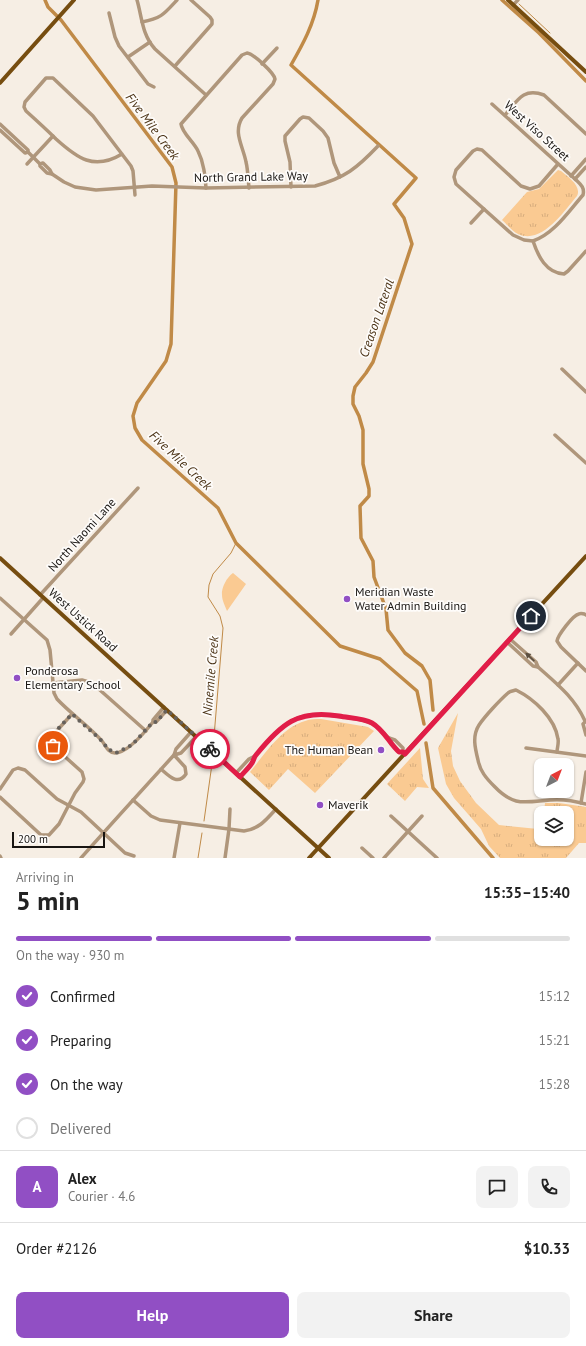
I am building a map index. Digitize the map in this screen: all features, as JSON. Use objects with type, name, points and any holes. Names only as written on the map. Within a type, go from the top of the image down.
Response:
[{"type":"main road","points":[[0,83],[74,0]]},
{"type":"main road","points":[[508,0],[586,72]]},
{"type":"main road","points":[[309,858],[586,556]]},
{"type":"main road","name":"West Ustick Road","points":[[0,558],[329,858]]},
{"type":"street","points":[[137,0],[145,34],[150,42],[206,95]]},
{"type":"street","points":[[142,22],[155,20],[161,17],[176,0]]},
{"type":"street","points":[[175,66],[210,26],[212,21],[210,17],[191,0]]},
{"type":"street","points":[[513,5],[518,0]]},
{"type":"street","points":[[109,13],[115,37],[148,84],[154,87]]},
{"type":"street","points":[[128,57],[150,42]]},
{"type":"street","points":[[262,64],[277,48]]},
{"type":"street","points":[[206,188],[202,159],[198,150],[181,125],[242,55],[247,53],[252,54],[273,74],[275,79],[274,84],[242,118],[239,125],[238,134],[247,164],[248,188]]},
{"type":"street","points":[[122,154],[106,161],[96,162],[84,160],[73,154],[26,111],[24,107],[25,102],[46,78],[53,78],[93,116],[122,154],[133,171],[135,195]]},
{"type":"street","points":[[505,115],[522,96],[528,92],[535,92],[544,95],[586,134]]},
{"type":"street","name":"West Viso Street","points":[[492,104],[583,187],[583,195],[551,231],[540,239],[533,241]]},
{"type":"street","points":[[291,187],[290,162],[285,136],[300,118],[304,116],[308,117],[315,123],[328,138],[334,163],[340,177]]},
{"type":"street","points":[[0,124],[28,150],[28,152]]},
{"type":"street","points":[[0,130],[25,153],[28,152]]},
{"type":"street","points":[[27,164],[53,136]]},
{"type":"street","name":"North Grand Lake Way","points":[[28,152],[47,173],[52,174],[64,182],[85,190],[135,187],[248,188],[315,186],[340,177],[360,165],[378,146]]},
{"type":"street","points":[[558,164],[539,186],[530,189],[521,186],[482,150],[477,149],[473,151],[456,170],[454,177],[456,184],[513,235],[524,240],[533,241],[537,253],[542,261],[554,272],[564,274],[586,251]]},
{"type":"street","points":[[570,176],[586,159]]},
{"type":"street","points":[[575,179],[586,167]]},
{"type":"street","points":[[471,223],[484,209]]},
{"type":"street","points":[[562,369],[586,392]]},
{"type":"street","points":[[555,435],[586,463]]},
{"type":"street","name":"North Naomi Lane","points":[[11,634],[24,620],[42,596],[138,488]]},
{"type":"street","points":[[0,598],[49,644],[54,693],[57,699],[102,741],[111,752],[116,753],[132,745],[146,731],[153,720],[166,708]]},
{"type":"street","points":[[586,614],[576,616],[560,634],[557,641],[561,647],[586,670]]},
{"type":"street","points":[[509,641],[536,662],[538,667],[574,702],[584,717],[585,722],[583,724],[586,735]]},
{"type":"street","points":[[558,685],[578,663]]},
{"type":"street","points":[[53,683],[82,680],[92,683],[146,731]]},
{"type":"street","points":[[557,752],[558,739],[552,723],[546,714],[525,695],[516,690],[509,692],[482,721],[475,735],[475,744],[481,771],[485,777],[504,795],[512,800],[531,803],[557,800],[586,804]]},
{"type":"street","points":[[0,797],[41,835],[49,835],[60,824],[75,793],[84,782],[82,772],[53,746],[51,741],[52,735],[72,714]]},
{"type":"street","points":[[240,777],[252,763],[255,756],[278,731],[294,720],[307,715],[325,714],[366,721],[389,738],[395,740],[403,748],[404,753]]},
{"type":"street","points":[[174,756],[176,749],[191,732]]},
{"type":"street","points":[[81,858],[161,769],[174,756],[181,753],[196,737]]},
{"type":"street","points":[[526,748],[586,756]]},
{"type":"street","points":[[161,769],[173,779],[180,780],[184,777],[186,774],[185,767],[174,756]]},
{"type":"street","points":[[236,773],[249,759],[255,756]]},
{"type":"street","points":[[0,789],[13,770],[18,768],[25,770],[57,799],[81,812],[126,853],[134,856]]},
{"type":"street","points":[[581,803],[586,772]]},
{"type":"street","points":[[133,800],[155,818],[180,823],[244,831],[256,828],[276,810]]},
{"type":"street","points":[[225,858],[230,809]]},
{"type":"street","points":[[391,816],[437,858]]},
{"type":"street","points":[[384,858],[422,816]]},
{"type":"street","points":[[174,858],[180,823]]},
{"type":"street","points":[[362,848],[373,858]]},
{"type":"green space","points":[[558,170],[574,182],[578,189],[577,196],[559,218],[544,231],[536,235],[527,236],[516,233],[502,220],[527,192],[539,189]]},
{"type":"green space","points":[[233,573],[246,584],[227,611],[222,599],[222,589]]},
{"type":"green space","points":[[458,713],[451,751],[453,766],[460,781],[476,803],[499,825],[534,829],[534,846],[574,846],[574,806],[545,806],[545,803],[559,803],[586,807],[586,843],[579,843],[566,858],[500,858],[489,846],[481,829],[454,798],[446,784],[438,748]]},
{"type":"green space","points":[[321,719],[368,727],[374,731],[315,793],[288,769],[269,790],[250,772],[274,742],[288,729],[307,720]]},
{"type":"green space","points":[[420,748],[423,779],[429,788],[417,787],[405,801],[387,784]]},
{"type":"waterway","name":"Five Mile Creek","points":[[45,0],[48,7],[61,20],[172,167],[176,183],[171,344],[166,361],[137,403],[133,416],[135,428],[142,440],[218,508],[236,543],[340,646],[380,659],[417,691],[424,724]]},
{"type":"waterway","name":"Creason Lateral","points":[[318,0],[311,26],[291,65],[416,178],[394,204],[404,218],[412,244],[373,362],[355,387],[353,404],[359,416],[363,430],[363,464],[369,489],[369,496],[360,506],[361,538],[373,561],[374,577],[386,609],[388,630],[405,653],[422,666],[430,680],[433,710]]},
{"type":"waterway","points":[[502,0],[539,33],[586,81]]},
{"type":"waterway","points":[[519,4],[550,33]]},
{"type":"waterway","name":"Ninemile Creek","points":[[213,749],[223,628],[220,616],[208,597],[209,585],[213,574],[231,553],[236,543]]},
{"type":"waterway","points":[[426,743],[433,788],[493,858]]},
{"type":"waterway","name":"Ninemile Creek","points":[[204,821],[212,764]]},
{"type":"waterway","name":"Ninemile Creek","points":[[198,858],[202,833]]},
{"type":"way so far","points":[[53,746],[51,741],[52,735],[72,714],[102,741],[111,752],[116,753],[132,745],[153,722],[156,722],[167,710],[210,749]]},
{"type":"place","name":"Meridian Waste Water Admin Building","points":[[347,599]]},
{"type":"place","name":"Ponderosa Elementary School","points":[[17,678]]},
{"type":"place","name":"The Human Bean","points":[[381,750]]},
{"type":"place","name":"Maverik","points":[[320,805]]},
{"type":"route","points":[[210,749],[240,777],[252,763],[255,756],[278,731],[290,722],[307,715],[325,714],[366,721],[389,738],[391,744],[399,752],[403,752],[405,754],[531,616]]}]
